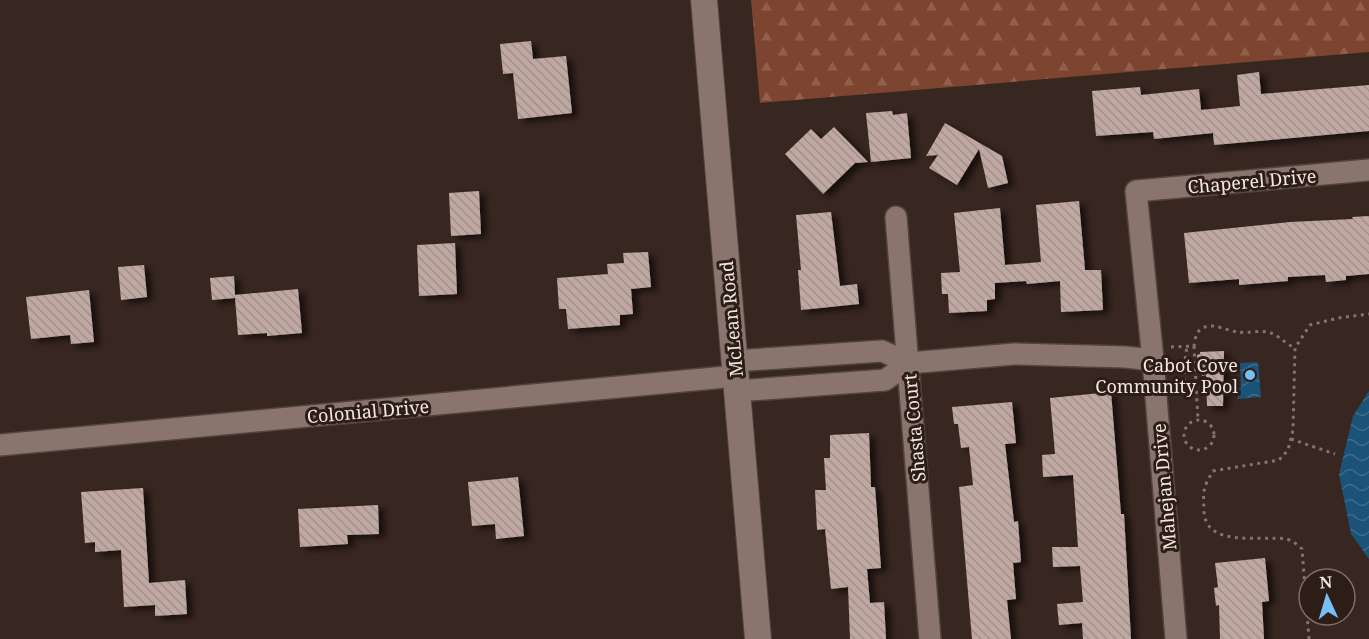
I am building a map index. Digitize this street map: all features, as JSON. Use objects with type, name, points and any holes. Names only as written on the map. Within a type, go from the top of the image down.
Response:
[{"type":"street","name":"McLean Road","points":[[704,0],[758,639]]},
{"type":"street","name":"Chaperel Drive","points":[[1136,191],[1369,170]]},
{"type":"street","name":"Mahejan Drive","points":[[1136,191],[1161,354],[1176,639]]},
{"type":"street","name":"Shasta Court","points":[[896,217],[930,639]]},
{"type":"street","points":[[736,376],[882,351],[909,363],[1014,354],[1125,357],[1161,354]]},
{"type":"street","points":[[736,376],[885,380],[909,363]]},
{"type":"street","name":"Colonial Drive","points":[[0,445],[736,376]]},
{"type":"path","points":[[1309,639],[1302,549],[1288,539],[1244,538],[1216,532],[1204,518],[1203,487],[1213,471],[1279,460],[1288,450],[1293,430],[1295,348],[1310,325],[1369,314]]},
{"type":"path","points":[[1198,421],[1194,346],[1201,328],[1213,326],[1237,332],[1268,332],[1295,348]]},
{"type":"path","points":[[1180,384],[1185,384],[1184,368],[1187,346]]},
{"type":"path","points":[[1161,354],[1194,346]]},
{"type":"path","points":[[1198,421],[1206,422],[1214,435],[1210,445],[1202,450],[1189,446],[1184,438],[1188,425],[1198,421]]},
{"type":"path","points":[[1291,439],[1335,453]]},
{"type":"green space","points":[[751,0],[1369,0],[1369,52],[760,103]]},
{"type":"water","name":"Cabot Cove Community Pool","points":[[1258,362],[1261,397],[1238,399],[1237,388],[1241,387],[1240,363]]},
{"type":"water","points":[[1369,391],[1369,559],[1351,534],[1339,474],[1353,416]]},
{"type":"building","points":[[531,41],[533,59],[566,56],[572,113],[518,119],[513,73],[503,74],[500,44]]},
{"type":"building","points":[[1259,72],[1261,94],[1369,85],[1369,131],[1214,145],[1213,133],[1154,139],[1153,132],[1096,136],[1092,91],[1140,87],[1141,95],[1199,89],[1201,110],[1240,106],[1237,75]]},
{"type":"building","points":[[892,111],[893,115],[907,113],[911,158],[871,162],[866,113]]},
{"type":"building","points":[[945,123],[1002,156],[1008,183],[988,188],[979,149],[957,185],[929,168],[938,155],[926,156]]},
{"type":"building","points":[[834,127],[868,162],[855,163],[823,194],[785,154],[811,129],[821,139]]},
{"type":"building","points":[[479,191],[481,234],[451,236],[449,193]]},
{"type":"building","points":[[1079,201],[1085,270],[1101,270],[1103,310],[1061,312],[1060,281],[1027,284],[1026,281],[995,283],[995,299],[987,300],[987,311],[949,313],[948,294],[942,294],[941,273],[960,272],[954,213],[1000,208],[1005,265],[1041,262],[1036,205]]},
{"type":"building","points":[[831,212],[840,286],[857,284],[859,304],[801,310],[798,270],[801,270],[796,215]]},
{"type":"building","points":[[1369,216],[1369,274],[1346,276],[1346,280],[1326,282],[1325,275],[1288,277],[1288,281],[1239,285],[1239,279],[1189,283],[1184,233]]},
{"type":"building","points":[[455,243],[457,294],[419,296],[417,245]]},
{"type":"building","points":[[648,252],[651,287],[631,289],[633,314],[620,315],[620,325],[568,329],[566,309],[559,309],[557,278],[608,274],[607,264],[624,263],[623,253]]},
{"type":"building","points":[[144,265],[147,297],[121,300],[118,267]]},
{"type":"building","points":[[234,276],[235,295],[298,289],[302,333],[267,336],[267,333],[238,335],[235,298],[212,300],[210,278]]},
{"type":"building","points":[[89,290],[94,342],[71,344],[70,335],[31,339],[26,297]]},
{"type":"building","points":[[1224,351],[1223,406],[1207,406],[1206,375],[1202,376],[1201,370],[1198,370],[1197,355],[1200,352]]},
{"type":"building","points":[[1111,392],[1121,514],[1124,514],[1131,639],[1083,639],[1082,623],[1059,625],[1057,604],[1083,602],[1080,566],[1053,567],[1052,547],[1078,547],[1073,475],[1043,477],[1042,455],[1055,454],[1050,398]]},
{"type":"building","points":[[1012,402],[1016,443],[1005,444],[1014,522],[1018,521],[1021,562],[1013,563],[1016,599],[1007,600],[1011,639],[972,639],[959,487],[973,485],[969,447],[961,448],[958,424],[954,424],[952,407]]},
{"type":"building","points":[[869,433],[871,487],[875,487],[881,568],[867,569],[870,603],[884,602],[886,639],[850,639],[848,587],[831,589],[825,529],[817,530],[815,490],[826,490],[824,458],[830,458],[830,435]]},
{"type":"building","points":[[518,477],[524,536],[496,539],[495,524],[472,526],[468,482]]},
{"type":"building","points":[[143,488],[149,583],[185,580],[187,614],[155,616],[155,605],[124,607],[121,550],[95,552],[95,542],[85,543],[81,492]]},
{"type":"building","points":[[378,505],[379,534],[347,535],[348,544],[300,547],[298,509]]},
{"type":"building","points":[[1265,558],[1269,601],[1262,602],[1264,639],[1220,639],[1219,605],[1216,606],[1214,588],[1218,587],[1215,563]]},
{"type":"place","name":"Cabot Cove Community Pool","points":[[1250,375]]}]
